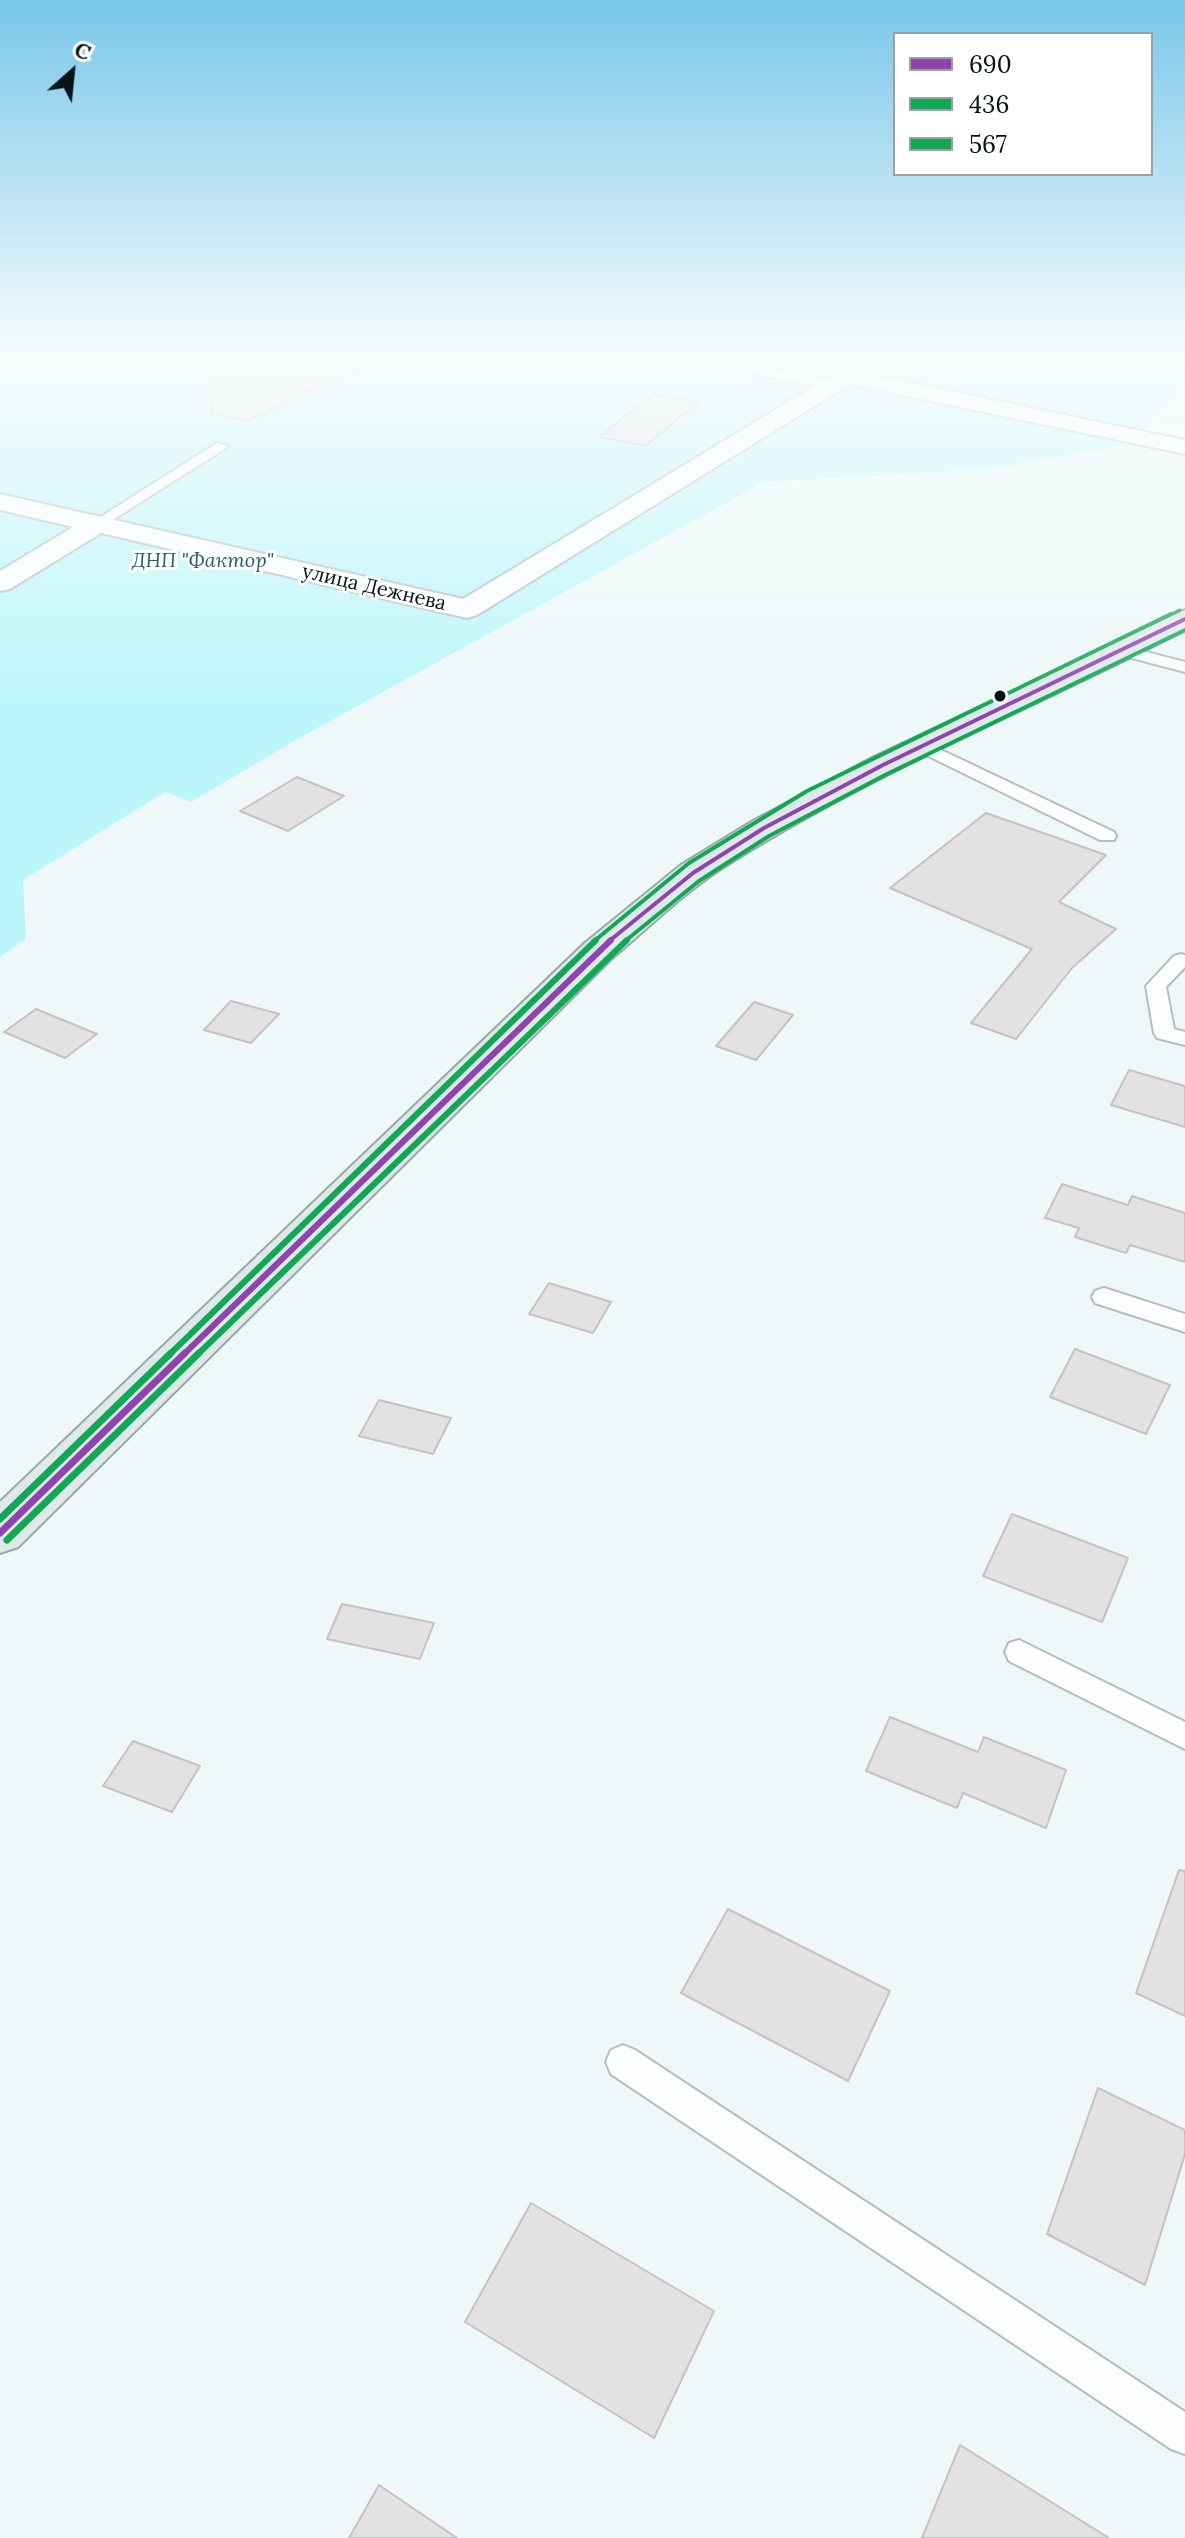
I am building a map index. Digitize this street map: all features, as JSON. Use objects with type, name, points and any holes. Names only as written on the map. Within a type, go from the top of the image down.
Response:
[{"type":"main road","points":[[0,1533],[598,951],[705,864],[851,779],[1185,619]]},
{"type":"street","name":"улица Дежнева","points":[[0,502],[467,609],[685,476]]},
{"type":"street","points":[[0,583],[95,525]]},
{"type":"lane","points":[[95,525],[173,476]]},
{"type":"lane","points":[[1123,651],[1185,667]]},
{"type":"lane","points":[[920,745],[1107,836]]},
{"type":"lane","points":[[1181,960],[1156,986],[1164,1033],[1185,1039]]},
{"type":"lane","points":[[1104,1297],[1185,1323]]},
{"type":"lane","points":[[1019,1652],[1185,1736]]},
{"type":"lane","points":[[623,2062],[1185,2435]]},
{"type":"green space","name":"ДНП \"Фактор\"","points":[[0,476],[861,476],[764,482],[303,736],[191,802],[165,792],[23,880],[26,939],[0,957]]},
{"type":"building","points":[[297,777],[344,796],[288,831],[240,811]]},
{"type":"building","points":[[986,813],[1106,855],[1059,902],[1116,929],[1072,968],[1016,1039],[971,1023],[1032,949],[890,888]]},
{"type":"building","points":[[231,1001],[279,1014],[251,1043],[204,1030]]},
{"type":"building","points":[[754,1002],[793,1015],[756,1060],[716,1046]]},
{"type":"building","points":[[36,1009],[97,1034],[65,1058],[4,1032]]},
{"type":"building","points":[[1129,1070],[1185,1086],[1185,1127],[1111,1105]]},
{"type":"building","points":[[1062,1184],[1128,1205],[1132,1196],[1185,1213],[1185,1262],[1130,1245],[1126,1253],[1075,1237],[1079,1228],[1045,1218]]},
{"type":"building","points":[[549,1283],[611,1302],[593,1333],[529,1314]]},
{"type":"building","points":[[1075,1349],[1170,1385],[1146,1434],[1050,1397]]},
{"type":"building","points":[[379,1400],[451,1418],[433,1454],[359,1436]]},
{"type":"building","points":[[1012,1514],[1128,1558],[1102,1622],[983,1576]]},
{"type":"building","points":[[342,1604],[434,1623],[420,1659],[327,1639]]},
{"type":"building","points":[[890,1717],[978,1752],[984,1737],[1066,1770],[1046,1828],[963,1793],[957,1808],[866,1771]]},
{"type":"building","points":[[133,1741],[200,1766],[172,1812],[103,1786]]},
{"type":"building","points":[[1179,1870],[1185,1871],[1185,2016],[1136,1993]]},
{"type":"building","points":[[728,1909],[890,1991],[848,2081],[681,1993]]},
{"type":"building","points":[[1098,2088],[1185,2130],[1185,2154],[1145,2285],[1047,2234]]},
{"type":"building","points":[[531,2203],[714,2311],[654,2438],[465,2322]]},
{"type":"building","points":[[960,2445],[1109,2538],[922,2538]]},
{"type":"building","points":[[379,2485],[457,2538],[349,2538]]},
{"type":"transit line","name":"567","points":[[0,1519],[591,944],[676,872],[747,825],[868,759],[1180,610]]},
{"type":"transit line","name":"690","points":[[0,1533],[598,951],[679,883],[764,828],[823,795],[1185,619]]},
{"type":"transit line","name":"436","points":[[7,1540],[605,958],[699,881],[769,836],[887,774],[1185,630]]}]
